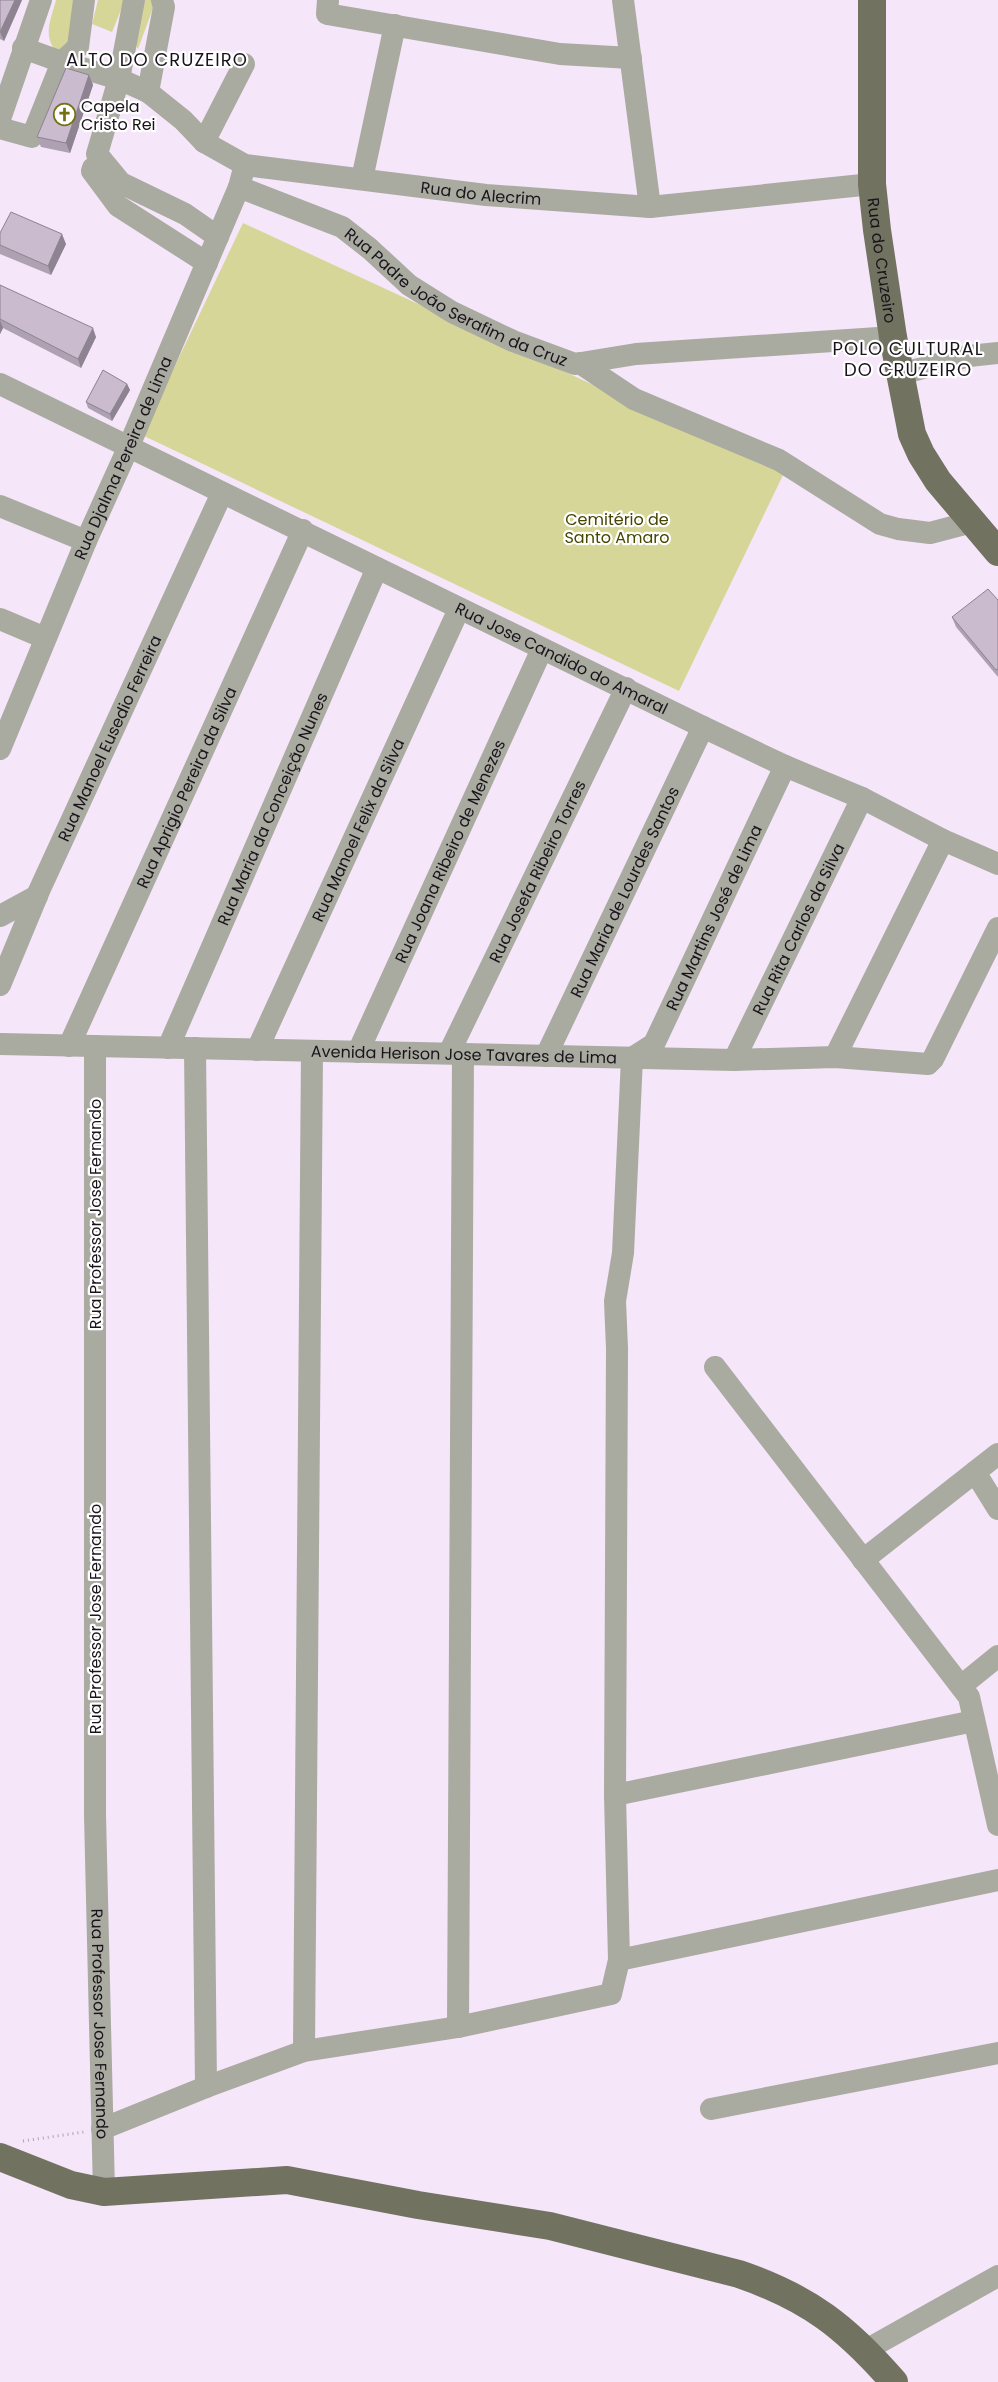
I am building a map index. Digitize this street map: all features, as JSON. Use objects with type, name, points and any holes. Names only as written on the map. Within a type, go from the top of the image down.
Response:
[{"type":"main road","name":"Rua do Cruzeiro","points":[[872,0],[872,184],[876,230],[893,337],[912,434],[921,454],[938,481],[998,552]]},
{"type":"main road","points":[[9,2149],[71,2185],[104,2192],[287,2180],[418,2205],[550,2226],[739,2274],[766,2283],[831,2319],[866,2350],[894,2382]]},
{"type":"street","points":[[0,118],[41,0]]},
{"type":"street","points":[[0,128],[32,137],[62,62],[78,47],[84,0]]},
{"type":"street","points":[[134,0],[118,79],[92,171],[118,206],[207,263]]},
{"type":"street","points":[[148,92],[164,7],[162,0]]},
{"type":"street","points":[[623,0],[650,207]]},
{"type":"street","points":[[328,7],[395,25],[560,54],[631,58]]},
{"type":"street","points":[[362,179],[395,25]]},
{"type":"street","name":"Rua do Alecrim","points":[[23,48],[118,79],[148,92],[183,120],[204,142],[245,165],[486,195],[650,207],[872,184]]},
{"type":"street","points":[[204,142],[244,64]]},
{"type":"street","points":[[97,154],[121,183],[185,214],[218,237]]},
{"type":"street","name":"Rua Djalma Pereira de Lima","points":[[3,736],[207,263],[239,187],[245,165]]},
{"type":"street","name":"Rua Padre João Serafim da Cruz","points":[[239,187],[342,227],[370,249],[409,285],[452,312],[513,341],[574,364],[636,354],[893,337]]},
{"type":"street","points":[[900,374],[969,356],[998,353]]},
{"type":"street","points":[[580,363],[634,399],[779,460],[880,524],[898,529],[930,533],[972,522]]},
{"type":"street","name":"Rua Jose Candido do Amaral","points":[[0,384],[222,493],[303,530],[459,609],[626,688],[703,727],[785,766],[862,798],[943,840],[998,864]]},
{"type":"street","name":"Rua Manoel Eusedio Ferreira","points":[[0,985],[37,896],[222,493]]},
{"type":"street","points":[[0,506],[86,541]]},
{"type":"street","name":"Rua Aprigio Pereira da Silva","points":[[69,1046],[303,530]]},
{"type":"street","name":"Rua Maria da Conceição Nunes","points":[[168,1048],[376,568]]},
{"type":"street","name":"Rua Manoel Felix da Silva","points":[[257,1050],[459,609]]},
{"type":"street","points":[[0,619],[45,638]]},
{"type":"street","name":"Rua Joana Ribeiro de Menezes","points":[[358,1052],[542,649]]},
{"type":"street","name":"Rua Josefa Ribeiro Torres","points":[[456,1053],[626,688]]},
{"type":"street","name":"Rua Maria de Lourdes Santos","points":[[546,1056],[703,727]]},
{"type":"street","name":"Rua Martins José de Lima","points":[[632,1058],[654,1044],[785,766]]},
{"type":"street","name":"Rua Rita Carlos da Silva","points":[[734,1060],[862,798]]},
{"type":"street","points":[[836,1057],[943,840]]},
{"type":"street","points":[[0,916],[37,896]]},
{"type":"street","name":"Avenida Herison Jose Tavares de Lima","points":[[0,1044],[734,1060],[836,1057],[928,1064],[933,1059],[998,928]]},
{"type":"street","points":[[0,937],[10,960]]},
{"type":"street","name":"Rua Professor Jose Fernando","points":[[94,1046],[95,1815],[104,2192]]},
{"type":"street","points":[[196,1048],[206,2087]]},
{"type":"street","points":[[304,2051],[312,1051]]},
{"type":"street","points":[[456,1053],[458,2027]]},
{"type":"street","points":[[102,2130],[206,2087],[304,2051],[458,2027],[611,1994],[618,1960],[615,1795],[617,1348],[615,1301],[623,1253],[632,1058]]},
{"type":"street","points":[[715,1367],[969,1697],[998,1825]]},
{"type":"street","points":[[863,1560],[998,1454]]},
{"type":"street","points":[[975,1472],[998,1509]]},
{"type":"street","points":[[961,1686],[998,1656]]},
{"type":"street","points":[[615,1795],[974,1721]]},
{"type":"street","points":[[618,1960],[998,1880]]},
{"type":"street","points":[[711,2109],[998,2053]]},
{"type":"street","points":[[866,2350],[998,2276]]},
{"type":"path","points":[[9,2149],[102,2130]]},
{"type":"green space","points":[[56,0],[78,0],[69,48],[57,53],[52,46],[49,34],[50,21]]},
{"type":"green space","points":[[98,0],[125,0],[112,32],[92,24]]},
{"type":"green space","points":[[145,0],[156,0],[138,49],[134,43]]},
{"type":"green space","name":"Cemitério de Santo Amaro","points":[[243,223],[784,473],[679,691],[142,435]]},
{"type":"building","points":[[0,0],[15,0],[0,32]]},
{"type":"building","name":"Capela Cristo Rei","points":[[66,68],[89,75],[66,143],[37,137]]},
{"type":"building","points":[[11,212],[62,234],[48,266],[0,245],[0,233]]},
{"type":"building","points":[[0,285],[93,328],[78,359],[0,319]]},
{"type":"building","points":[[103,370],[127,384],[110,414],[86,402]]},
{"type":"building","points":[[988,589],[998,600],[998,669],[996,670],[952,617]]},
{"type":"place","name":"Capela Cristo Rei","points":[[65,115]]},
{"type":"district","name":"ALTO DO CRUZEIRO","points":[[157,59]]},
{"type":"district","name":"POLO CULTURAL DO CRUZEIRO","points":[[908,358]]}]
